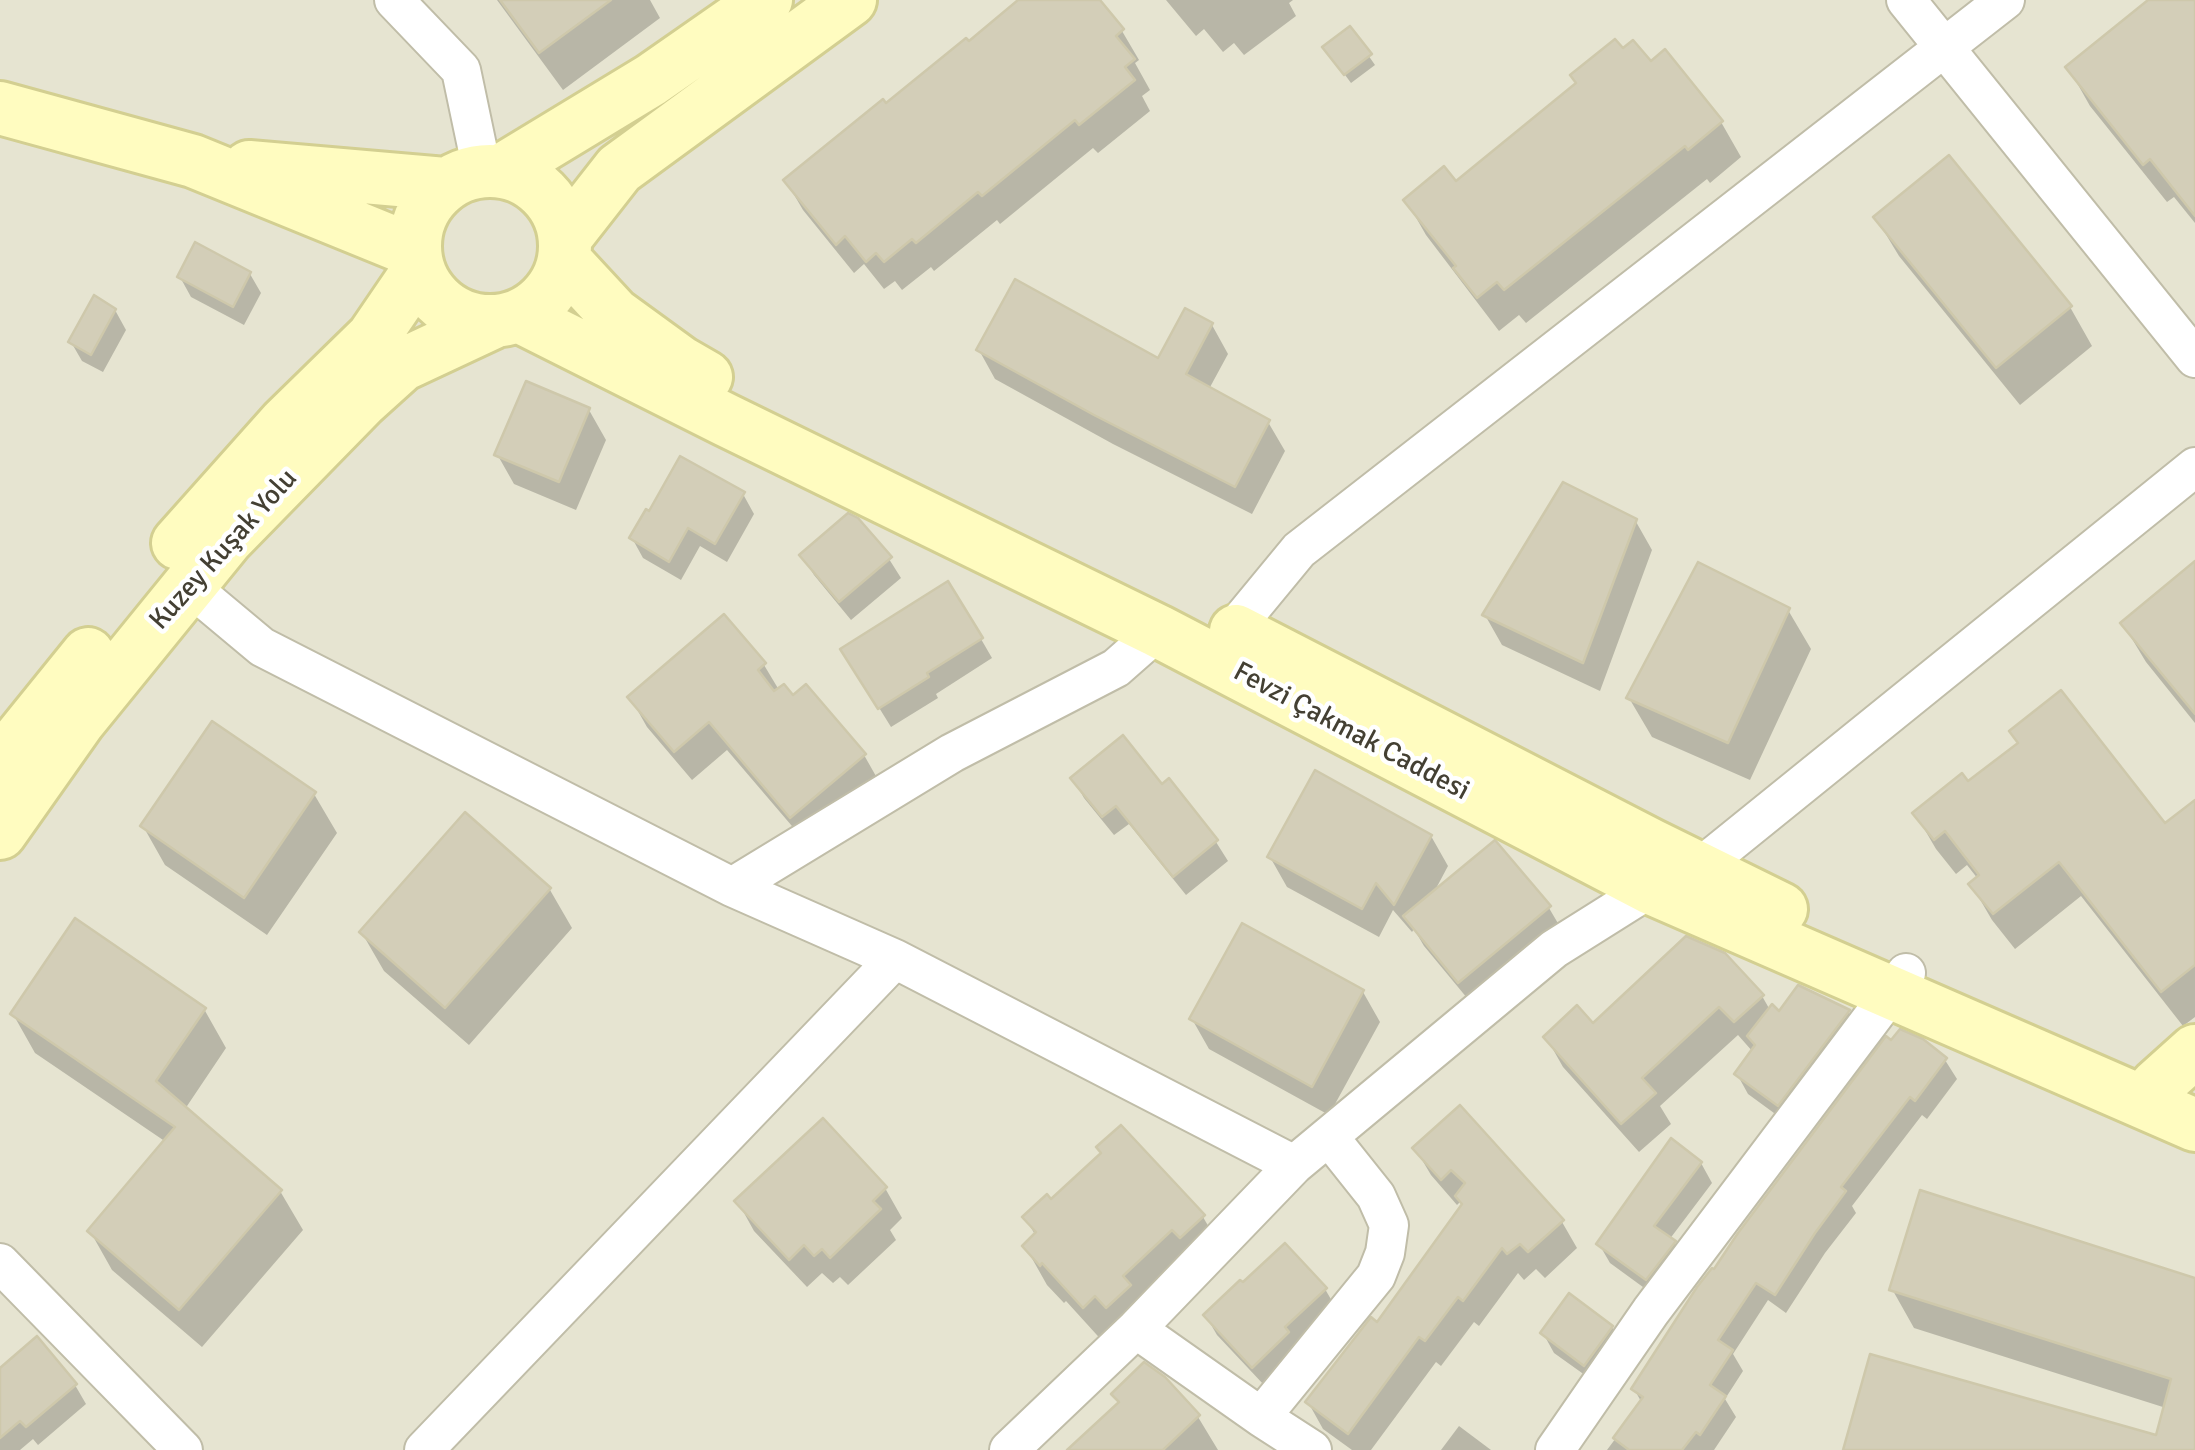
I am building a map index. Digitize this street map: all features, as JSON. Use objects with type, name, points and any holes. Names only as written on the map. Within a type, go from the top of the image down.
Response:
[{"type":"street","points":[[394,0],[461,70],[476,175]]},
{"type":"street","points":[[766,0],[652,80],[476,175],[421,213],[416,261],[430,293],[449,309],[472,319],[508,319],[540,303],[556,283],[565,249],[619,170],[850,0]]},
{"type":"street","points":[[1906,0],[2195,358]]},
{"type":"street","points":[[1233,630],[1299,550],[2005,0]]},
{"type":"street","points":[[0,108],[193,162],[416,261]]},
{"type":"street","points":[[193,162],[476,175],[532,182],[555,206],[565,249],[614,314],[703,375],[1233,630],[1699,868],[1898,982],[2175,1093],[2195,1051]]},
{"type":"street","name":"Kuzey Kuşak Yolu","points":[[0,763],[200,516],[285,423],[373,337],[416,261]]},
{"type":"street","name":"Kuzey Kuşak Yolu","points":[[0,833],[79,720],[227,539],[361,402],[402,365],[508,319]]},
{"type":"street","name":"Fevzi Çakmak Caddesi","points":[[508,319],[709,412],[1158,631],[1651,888],[1898,982],[2195,1125]]},
{"type":"street","points":[[1009,1450],[1136,1329],[1294,1165],[1328,1136],[1554,949],[1651,888],[1699,868],[2195,467]]},
{"type":"street","points":[[189,586],[262,647],[732,887],[894,960],[1294,1165]]},
{"type":"street","points":[[732,887],[952,754],[1116,668],[1158,631]]},
{"type":"street","points":[[424,1450],[894,960]]},
{"type":"street","points":[[1554,1450],[1651,1311],[1898,982]]},
{"type":"street","points":[[1261,1417],[1376,1276],[1385,1254],[1389,1225],[1376,1196],[1328,1136]]},
{"type":"street","points":[[0,1263],[182,1450]]},
{"type":"street","points":[[1136,1329],[1312,1450]]},
{"type":"shaded area","points":[[0,0],[2195,0],[2195,1450],[0,1450]]},
{"type":"building","points":[[500,0],[611,0],[539,53]]},
{"type":"building","points":[[1018,0],[1100,0],[1124,29],[1116,36],[1135,59],[1125,67],[1135,80],[1079,125],[1075,120],[982,196],[978,192],[916,243],[912,239],[884,262],[876,253],[866,262],[845,236],[836,245],[783,180],[883,99],[886,103]]},
{"type":"building","points":[[2148,0],[2195,0],[2195,216],[2150,159],[2143,165],[2065,67]]},
{"type":"building","points":[[1350,26],[1372,54],[1344,75],[1322,47]]},
{"type":"building","points":[[1615,39],[1623,48],[1633,40],[1651,61],[1665,49],[1723,121],[1688,150],[1685,146],[1504,290],[1497,282],[1477,298],[1403,200],[1444,166],[1456,181],[1576,83],[1570,75]]},
{"type":"building","points":[[1949,155],[2072,306],[1996,368],[1873,217]]},
{"type":"building","points":[[195,242],[251,272],[233,307],[177,277]]},
{"type":"building","points":[[1015,279],[1158,358],[1185,308],[1213,323],[1186,374],[1270,420],[1235,487],[976,350]]},
{"type":"building","points":[[94,295],[116,309],[91,355],[68,342]]},
{"type":"building","points":[[526,381],[590,408],[559,482],[494,455]]},
{"type":"building","points":[[680,456],[745,492],[715,544],[688,528],[669,562],[629,538]]},
{"type":"building","points":[[1563,482],[1637,519],[1583,663],[1482,615]]},
{"type":"building","points":[[848,513],[858,518],[892,557],[839,602],[799,555]]},
{"type":"building","points":[[2195,561],[2195,714],[2120,623]]},
{"type":"building","points":[[1698,562],[1790,608],[1728,743],[1626,698]]},
{"type":"building","points":[[948,581],[983,638],[878,709],[840,649]]},
{"type":"building","points":[[724,614],[766,663],[758,670],[774,691],[784,684],[793,695],[806,684],[866,754],[790,818],[709,722],[674,752],[627,697]]},
{"type":"building","points":[[2061,690],[2165,823],[2195,800],[2195,965],[2161,992],[2059,862],[1993,914],[1968,884],[1979,875],[1945,831],[1934,840],[1912,813],[1962,773],[1968,781],[2018,743],[2009,731]]},
{"type":"building","points":[[212,721],[316,792],[244,898],[140,826]]},
{"type":"building","points":[[1123,735],[1162,784],[1169,778],[1218,840],[1173,877],[1116,806],[1102,817],[1070,778]]},
{"type":"building","points":[[1315,770],[1432,835],[1394,905],[1376,883],[1362,909],[1267,857]]},
{"type":"building","points":[[465,812],[551,888],[445,1008],[359,932]]},
{"type":"building","points":[[1495,840],[1551,906],[1458,983],[1403,916]]},
{"type":"building","points":[[75,918],[206,1008],[156,1081],[282,1190],[179,1310],[87,1231],[175,1127],[10,1014]]},
{"type":"building","points":[[1242,923],[1364,990],[1312,1087],[1189,1019]]},
{"type":"building","points":[[1686,936],[1725,953],[1764,995],[1734,1022],[1719,1007],[1642,1078],[1656,1093],[1621,1124],[1543,1037],[1577,1005],[1593,1023]]},
{"type":"building","points":[[1798,985],[1850,1010],[1778,1106],[1734,1074],[1755,1045],[1747,1036],[1772,1004],[1779,1011]]},
{"type":"building","points":[[1900,1029],[1923,1039],[1947,1058],[1915,1101],[1910,1097],[1841,1187],[1846,1191],[1775,1295],[1756,1283],[1718,1340],[1733,1350],[1710,1385],[1726,1396],[1700,1435],[1696,1432],[1682,1450],[1629,1450],[1613,1438],[1643,1397],[1631,1389],[1697,1287],[1886,1036],[1891,1040]]},
{"type":"building","points":[[1460,1105],[1564,1220],[1528,1252],[1520,1244],[1507,1254],[1502,1248],[1463,1301],[1458,1297],[1425,1341],[1419,1337],[1348,1434],[1305,1402],[1371,1317],[1377,1322],[1462,1204],[1455,1196],[1465,1183],[1451,1170],[1441,1180],[1412,1148]]},
{"type":"building","points":[[823,1118],[887,1187],[873,1201],[881,1209],[830,1258],[822,1249],[814,1256],[804,1245],[789,1260],[734,1201]]},
{"type":"building","points":[[1121,1125],[1205,1215],[1180,1238],[1172,1230],[1123,1276],[1131,1285],[1106,1308],[1095,1296],[1083,1308],[1022,1246],[1036,1232],[1022,1217],[1047,1194],[1051,1199],[1101,1153],[1096,1147]]},
{"type":"building","points":[[1671,1138],[1702,1162],[1654,1226],[1676,1241],[1646,1280],[1596,1244]]},
{"type":"building","points":[[1920,1190],[2195,1278],[2195,1450],[1843,1450],[1870,1354],[2156,1435],[2171,1379],[1889,1290]]},
{"type":"building","points":[[1285,1243],[1327,1288],[1285,1327],[1289,1332],[1252,1368],[1203,1315]]},
{"type":"building","points":[[1569,1293],[1613,1326],[1584,1366],[1540,1333]]},
{"type":"building","points":[[37,1336],[77,1384],[26,1427],[20,1421],[0,1438],[0,1368]]},
{"type":"building","points":[[1144,1362],[1165,1377],[1200,1415],[1163,1450],[1067,1450],[1119,1402],[1111,1394]]}]
